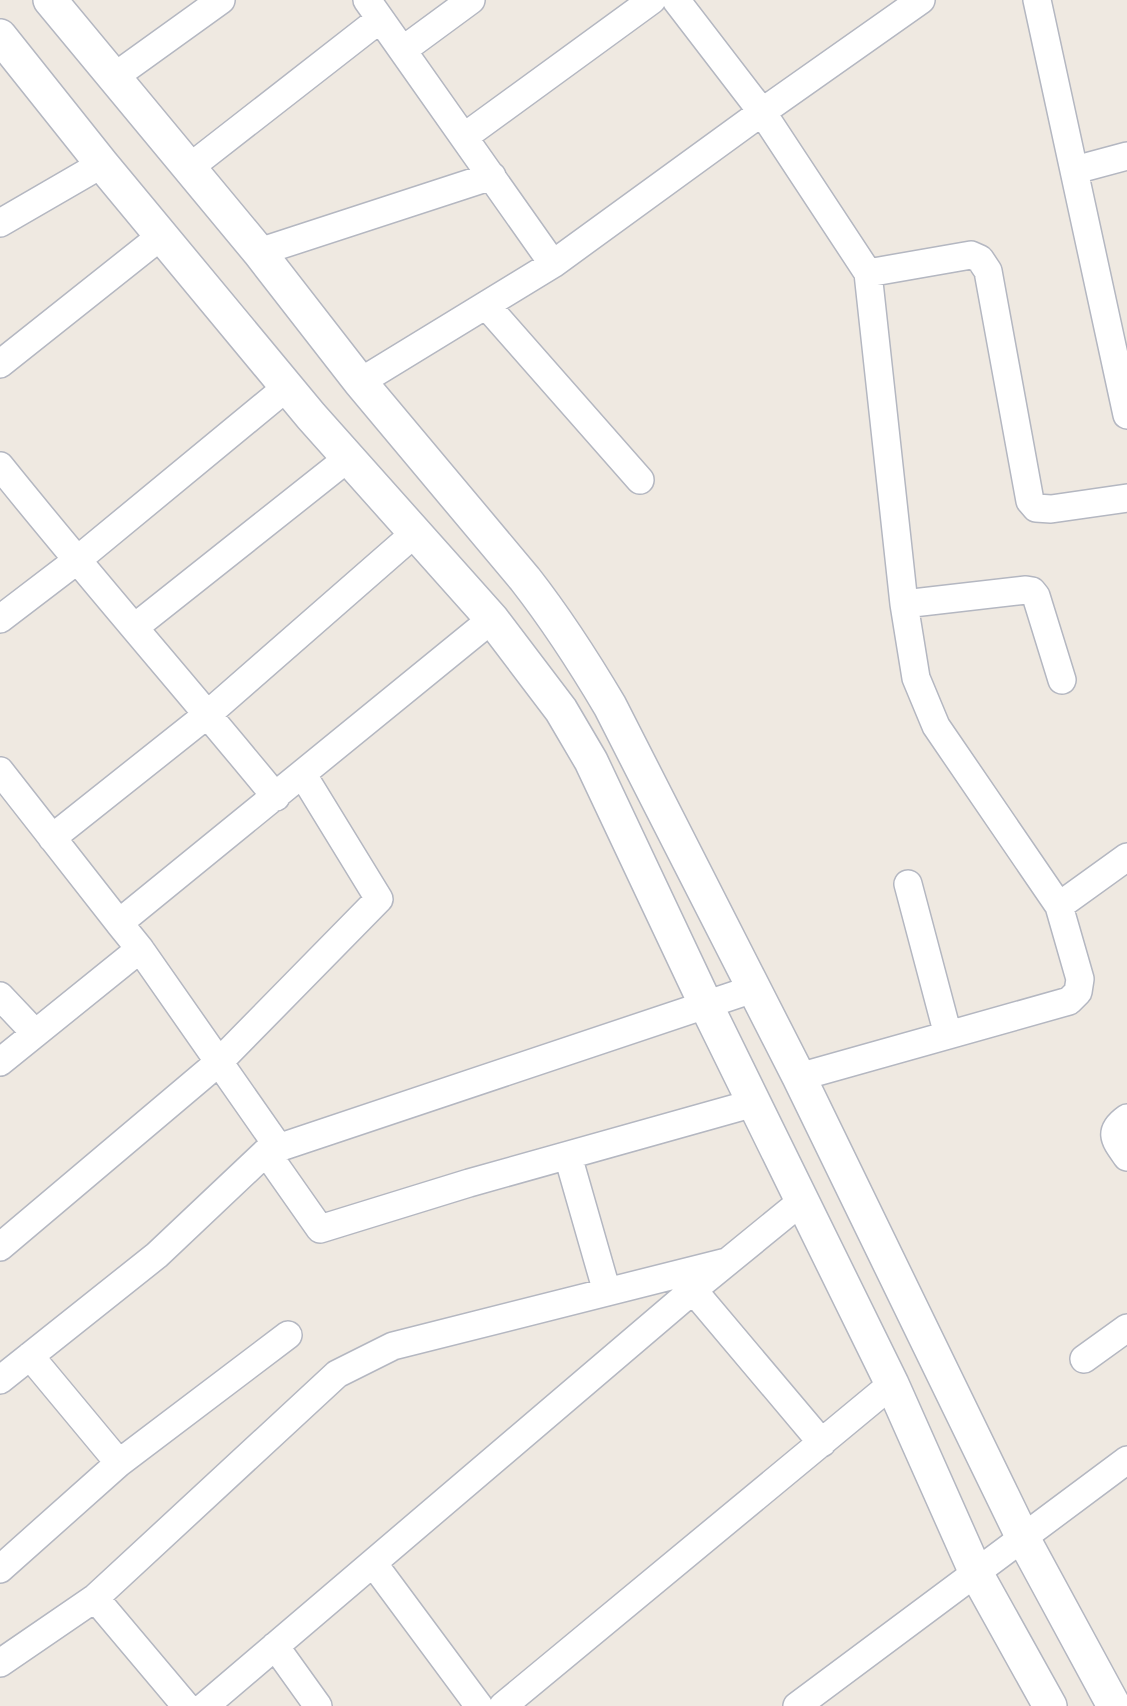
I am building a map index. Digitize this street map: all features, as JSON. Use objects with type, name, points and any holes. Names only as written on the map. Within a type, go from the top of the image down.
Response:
[{"type":"street","points":[[50,0],[259,252],[360,382],[525,579],[579,653],[610,706],[799,1077],[1023,1538],[1114,1706]]},
{"type":"street","points":[[114,77],[221,0]]},
{"type":"street","points":[[403,50],[471,0]]},
{"type":"street","points":[[464,137],[652,0]]},
{"type":"street","points":[[676,0],[762,112],[868,273],[904,604],[916,678],[936,726],[1059,906],[1080,979],[1078,992],[1069,1000],[799,1077]]},
{"type":"street","points":[[360,382],[553,264],[921,0]]},
{"type":"street","points":[[1036,0],[1127,415]]},
{"type":"street","points":[[189,168],[374,9],[553,264]]},
{"type":"street","points":[[0,36],[102,164],[287,387],[492,619],[561,710],[591,761],[706,1005],[892,1384],[976,1573],[1050,1706]]},
{"type":"street","points":[[1075,170],[1127,156]]},
{"type":"street","points":[[0,223],[102,164]]},
{"type":"street","points":[[259,252],[492,176]]},
{"type":"street","points":[[0,364],[161,236]]},
{"type":"street","points":[[868,273],[971,255],[980,259],[988,271],[1030,501],[1036,508],[1051,509],[1127,498]]},
{"type":"street","points":[[486,305],[640,480]]},
{"type":"street","points":[[0,619],[76,561],[287,387]]},
{"type":"street","points":[[135,627],[348,458]]},
{"type":"street","points":[[0,466],[76,561],[135,627],[276,796]]},
{"type":"street","points":[[52,838],[208,714],[415,532]]},
{"type":"street","points":[[904,604],[1032,591],[1036,596],[1062,680]]},
{"type":"street","points":[[119,924],[492,619]]},
{"type":"street","points":[[0,771],[140,949],[219,1062],[320,1229],[469,1183],[754,1103]]},
{"type":"street","points":[[0,1247],[219,1062],[379,899],[303,775]]},
{"type":"street","points":[[1059,906],[1127,857]]},
{"type":"street","points":[[908,884],[948,1035]]},
{"type":"street","points":[[0,1062],[140,949]]},
{"type":"street","points":[[0,1380],[157,1255],[273,1150],[753,989]]},
{"type":"street","points":[[0,996],[35,1034]]},
{"type":"street","points":[[1127,1118],[1117,1126],[1114,1134],[1116,1142],[1127,1157]]},
{"type":"street","points":[[568,1156],[607,1292]]},
{"type":"street","points":[[205,1706],[726,1262],[802,1201]]},
{"type":"street","points":[[0,1663],[95,1598],[337,1374],[393,1346],[726,1262]]},
{"type":"street","points":[[693,1290],[822,1443]]},
{"type":"street","points":[[1084,1359],[1127,1328]]},
{"type":"street","points":[[0,1569],[119,1463],[288,1335]]},
{"type":"street","points":[[30,1356],[119,1463]]},
{"type":"street","points":[[503,1706],[892,1384]]},
{"type":"street","points":[[797,1706],[1127,1460]]},
{"type":"street","points":[[373,1563],[479,1706]]},
{"type":"street","points":[[95,1598],[186,1706]]},
{"type":"street","points":[[275,1646],[318,1706]]}]
